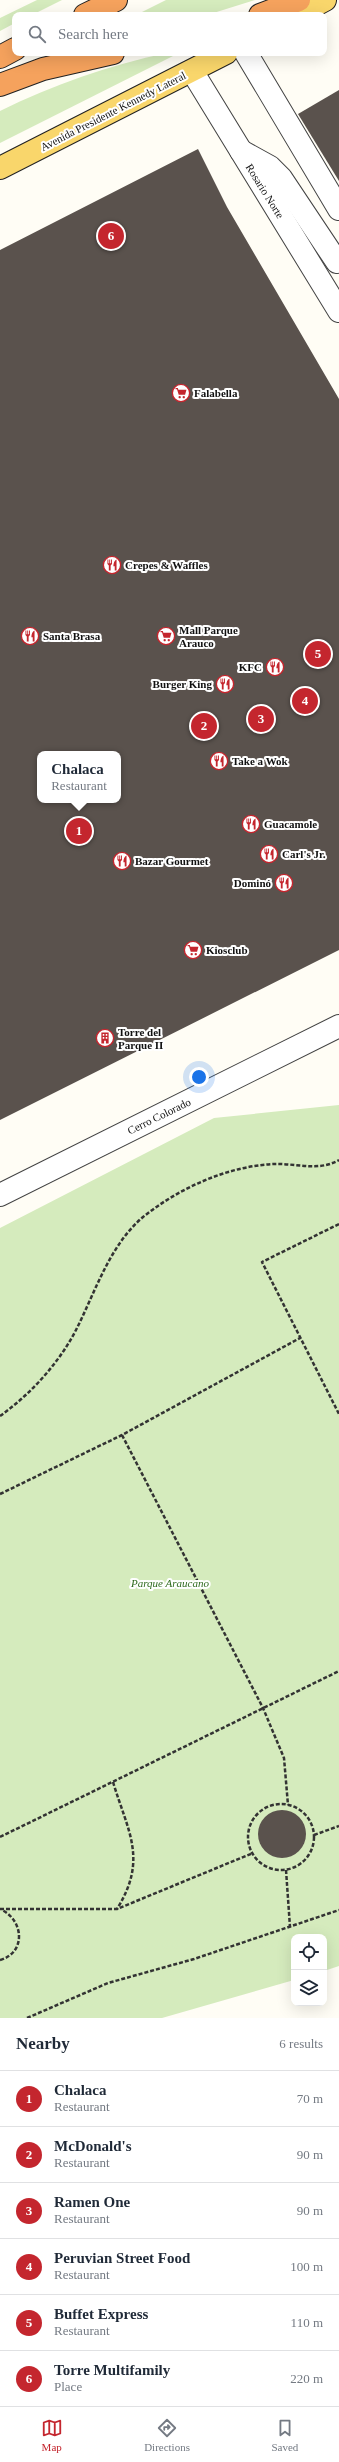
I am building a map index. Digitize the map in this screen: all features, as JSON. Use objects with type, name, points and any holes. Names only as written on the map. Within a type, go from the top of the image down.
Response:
[{"type":"highway","points":[[91,12],[116,0]]},
{"type":"highway","points":[[268,12],[299,0]]},
{"type":"highway","points":[[0,57],[12,51]]},
{"type":"highway","points":[[0,85],[44,69],[100,56]]},
{"type":"main road","points":[[303,12],[325,0]]},
{"type":"main road","name":"Avenida Presidente Kennedy Lateral","points":[[0,168],[220,56]]},
{"type":"street","points":[[248,56],[339,209]]},
{"type":"street","name":"Rosario Norte","points":[[192,71],[339,311]]},
{"type":"street","points":[[240,150],[256,158],[281,178],[337,262]]},
{"type":"street","name":"Cerro Colorado","points":[[0,1195],[339,1026]]},
{"type":"path","points":[[0,1416],[27,1394],[58,1359],[76,1330],[104,1269],[126,1236],[144,1217],[192,1186],[238,1169],[275,1164],[317,1167],[330,1165],[339,1160]]},
{"type":"path","points":[[339,1224],[262,1262],[339,1414]]},
{"type":"path","points":[[0,1494],[122,1435],[300,1338]]},
{"type":"path","points":[[122,1435],[263,1708],[284,1758],[288,1805]]},
{"type":"path","points":[[0,1837],[339,1671]]},
{"type":"path","points":[[113,1782],[132,1840],[134,1862],[131,1882],[117,1909]]},
{"type":"path","points":[[288,1805],[298,1808],[306,1815],[312,1825],[314,1835],[314,1845],[306,1858],[295,1867],[286,1870],[266,1867],[253,1853],[249,1843],[248,1833],[252,1822],[267,1807],[288,1805]]},
{"type":"path","points":[[314,1835],[339,1826]]},
{"type":"path","points":[[0,1909],[117,1909],[253,1853]]},
{"type":"path","points":[[286,1870],[290,1927]]},
{"type":"path","points":[[0,1909],[15,1919],[20,1934],[15,1950],[0,1960]]},
{"type":"path","points":[[27,2018],[108,1982],[194,1959],[339,1910]]},
{"type":"green space","points":[[37,0],[62,0],[38,12],[12,12]]},
{"type":"green space","points":[[166,0],[255,0],[217,12],[142,12]]},
{"type":"green space","points":[[12,12],[12,25],[0,31],[0,18]]},
{"type":"green space","points":[[154,56],[173,56],[0,143],[0,111],[61,84],[124,63]]},
{"type":"green space","name":"Parque Araucano","points":[[339,1105],[339,1966],[327,1970],[327,1934],[291,1934],[291,1981],[162,2018],[0,2018],[0,1228],[214,1118]]},
{"type":"building","points":[[339,90],[339,181],[298,114]]},
{"type":"building","name":"Mall Parque Arauco","points":[[198,149],[227,207],[339,399],[339,950],[0,1120],[0,250]]},
{"type":"building","points":[[277,1810],[287,1810],[296,1814],[302,1820],[305,1825],[305,1843],[296,1854],[287,1858],[277,1858],[268,1854],[262,1848],[258,1839],[258,1829],[262,1820],[268,1814]]},
{"type":"place","name":"Torre Multifamily","points":[[111,236]]},
{"type":"place","name":"Falabella","points":[[181,393]]},
{"type":"place","name":"Crepes & Waffles","points":[[112,565]]},
{"type":"place","name":"Santa Brasa","points":[[30,636]]},
{"type":"place","name":"Mall Parque Arauco","points":[[166,636]]},
{"type":"place","name":"Buffet Express","points":[[318,654]]},
{"type":"place","name":"KFC","points":[[275,667]]},
{"type":"place","name":"Burger King","points":[[225,684]]},
{"type":"place","name":"Peruvian Street Food","points":[[305,701]]},
{"type":"place","name":"Ramen One","points":[[261,719]]},
{"type":"place","name":"McDonald's","points":[[204,726]]},
{"type":"place","name":"Take a Wok","points":[[219,761]]},
{"type":"place","name":"Guacamole","points":[[251,824]]},
{"type":"place","name":"Chalaca","points":[[79,831]]},
{"type":"place","name":"Carl's Jr.","points":[[269,854]]},
{"type":"place","name":"Bazar Gourmet","points":[[122,861]]},
{"type":"place","name":"Dominó","points":[[284,883]]},
{"type":"place","name":"Kiosclub","points":[[193,950]]},
{"type":"place","name":"Torre del Parque II","points":[[105,1038]]}]
